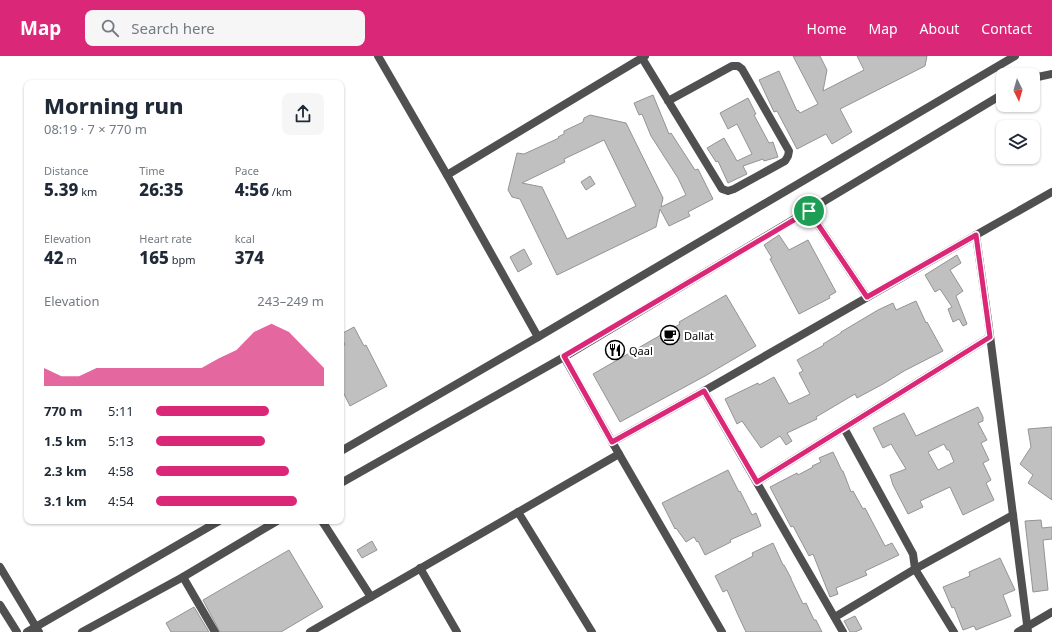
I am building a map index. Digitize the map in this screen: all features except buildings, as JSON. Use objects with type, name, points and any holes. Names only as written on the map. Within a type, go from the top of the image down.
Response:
[{"type":"street","points":[[378,56],[448,175],[538,337]]},
{"type":"street","points":[[344,449],[538,337],[1015,56]]},
{"type":"street","points":[[448,175],[643,57],[668,101],[722,189],[728,191],[734,189],[785,161],[788,156],[789,151],[742,69],[738,66],[732,66],[668,101]]},
{"type":"street","points":[[1040,77],[1052,74]]},
{"type":"street","points":[[344,481],[564,356],[996,98]]},
{"type":"street","points":[[612,442],[1052,192]]},
{"type":"street","points":[[809,211],[867,297]]},
{"type":"street","points":[[976,235],[1028,629]]},
{"type":"street","points":[[757,482],[990,337]]},
{"type":"street","points":[[564,356],[722,632]]},
{"type":"street","points":[[704,391],[843,632]]},
{"type":"street","points":[[844,428],[913,554],[916,569],[954,632]]},
{"type":"street","points":[[310,632],[319,630],[420,568],[619,454]]},
{"type":"street","points":[[518,512],[592,632]]},
{"type":"street","points":[[835,617],[916,569],[1013,515]]},
{"type":"street","points":[[27,632],[37,629],[214,524]]},
{"type":"street","points":[[82,632],[183,577],[272,524]]},
{"type":"street","points":[[324,524],[371,597]]},
{"type":"street","points":[[0,567],[37,629]]},
{"type":"street","points":[[420,568],[457,632]]},
{"type":"street","points":[[183,577],[215,632]]},
{"type":"street","points":[[0,605],[17,632]]},
{"type":"street","points":[[1018,632],[1028,629],[1052,612]]},
{"type":"place","name":"Dallat","points":[[670,335]]},
{"type":"place","name":"Qaal","points":[[615,350]]},
{"type":"route","points":[[809,211],[867,297],[976,235],[990,337],[757,482],[704,391],[612,442],[564,356],[809,211]]}]
